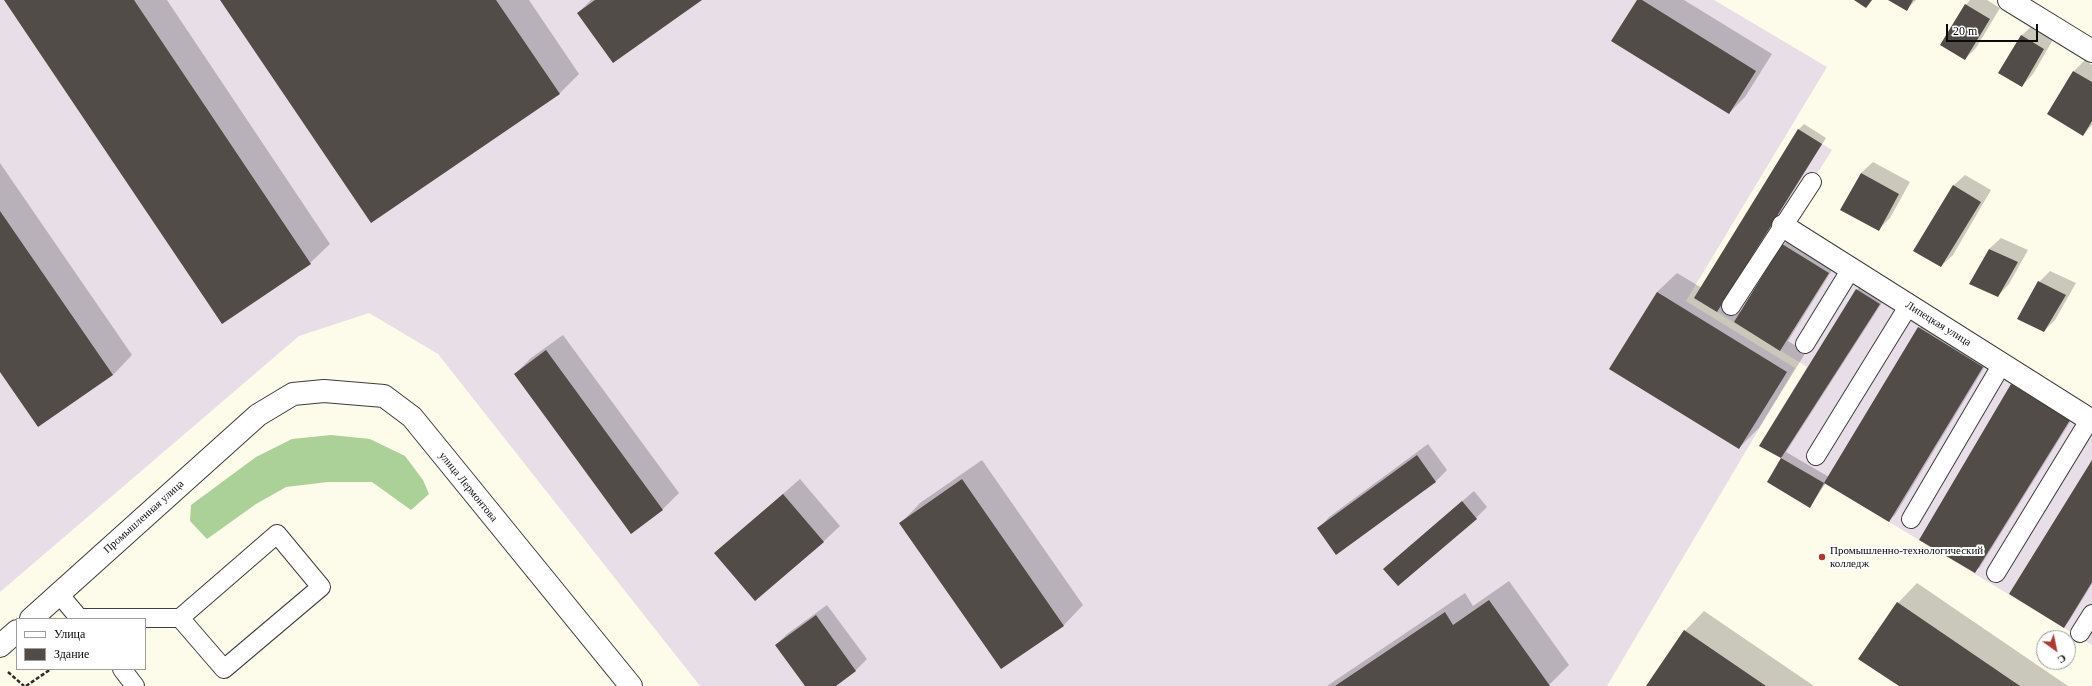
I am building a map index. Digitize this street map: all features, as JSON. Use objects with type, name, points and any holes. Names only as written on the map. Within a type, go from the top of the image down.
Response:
[{"type":"street","points":[[2009,0],[2092,52]]},
{"type":"street","name":"Липецкая улица","points":[[1783,226],[2091,420]]},
{"type":"street","name":"улица Лермонтова","points":[[258,416],[293,394],[324,391],[384,396],[412,417],[631,686]]},
{"type":"street","name":"Промышленная улица","points":[[32,618],[258,416]]},
{"type":"street","points":[[0,646],[16,632]]},
{"type":"lane","points":[[1731,306],[1812,182]]},
{"type":"lane","points":[[1805,344],[1851,269]]},
{"type":"lane","points":[[1816,456],[1909,305]]},
{"type":"lane","points":[[1911,519],[2002,364]]},
{"type":"lane","points":[[1996,573],[2091,420]]},
{"type":"lane","points":[[59,594],[80,618],[180,618],[277,534],[321,587],[224,669],[180,618]]},
{"type":"lane","points":[[2080,632],[2092,614]]},
{"type":"lane","points":[[123,670],[135,686]]},
{"type":"path","points":[[6,670],[25,686],[50,670]]},
{"type":"shaded area","points":[[0,0],[1714,0],[1827,67],[1686,301],[1795,368],[1607,686],[700,686],[438,354],[369,313],[299,336],[0,592]]},
{"type":"shaded area","points":[[1798,129],[1832,150],[1784,226],[2092,421],[2092,645],[2076,635],[2076,630],[2067,630],[1825,483],[1810,508],[1767,482],[1781,458],[1759,446],[1807,367],[1694,298]]},
{"type":"green space","points":[[331,435],[370,439],[405,456],[423,480],[429,494],[411,510],[372,482],[328,482],[286,487],[256,504],[207,539],[190,521],[191,505],[256,457],[292,439]]},
{"type":"building","points":[[4,0],[134,0],[311,264],[222,324]]},
{"type":"building","points":[[220,0],[496,0],[560,94],[371,223]]},
{"type":"building","points":[[595,0],[702,0],[613,63],[577,13]]},
{"type":"building","points":[[1637,0],[1642,0],[1756,71],[1729,114],[1611,41]]},
{"type":"building","points":[[1854,0],[1872,0],[1866,8]]},
{"type":"building","points":[[1888,0],[1913,0],[1907,11]]},
{"type":"building","points":[[1965,4],[1990,19],[1965,60],[1940,45]]},
{"type":"building","points":[[2021,35],[2044,49],[2022,87],[1998,73]]},
{"type":"building","points":[[2073,71],[2092,82],[2092,121],[2083,136],[2047,114]]},
{"type":"building","points":[[1798,129],[1822,144],[1717,312],[1694,298]]},
{"type":"building","points":[[1861,173],[1899,194],[1879,231],[1840,210]]},
{"type":"building","points":[[1953,185],[1981,202],[1941,267],[1913,251]]},
{"type":"building","points":[[0,211],[113,375],[38,427],[0,372]]},
{"type":"building","points":[[1782,244],[1829,273],[1780,351],[1734,322]]},
{"type":"building","points":[[1989,249],[2018,262],[1998,297],[1969,284]]},
{"type":"building","points":[[2038,281],[2066,295],[2044,332],[2017,319]]},
{"type":"building","points":[[1856,289],[1880,304],[1781,458],[1759,446]]},
{"type":"building","points":[[1657,292],[1787,372],[1739,449],[1609,369]]},
{"type":"building","points":[[1918,327],[1983,367],[1889,522],[1824,483]]},
{"type":"building","points":[[546,350],[663,510],[631,534],[514,374]]},
{"type":"building","points":[[2011,384],[2070,420],[1975,573],[1919,540]]},
{"type":"building","points":[[1417,455],[1436,482],[1336,555],[1317,528]]},
{"type":"building","points":[[1781,458],[1824,483],[1810,508],[1767,482]]},
{"type":"building","points":[[2092,460],[2092,582],[2064,628],[2009,594]]},
{"type":"building","points":[[962,479],[1064,626],[1001,669],[899,523]]},
{"type":"building","points":[[783,494],[824,542],[755,601],[714,553]]},
{"type":"building","points":[[1462,501],[1477,519],[1398,586],[1383,569]]},
{"type":"building","points":[[1489,600],[1550,686],[1335,686],[1445,612],[1453,625]]},
{"type":"building","points":[[1897,602],[2020,686],[1899,686],[1858,659]]},
{"type":"building","points":[[816,615],[856,671],[836,686],[805,686],[775,645]]},
{"type":"building","points":[[1684,630],[1766,686],[1646,686]]},
{"type":"place","name":"Промышленно-технологический колледж","points":[[1822,557]]}]
